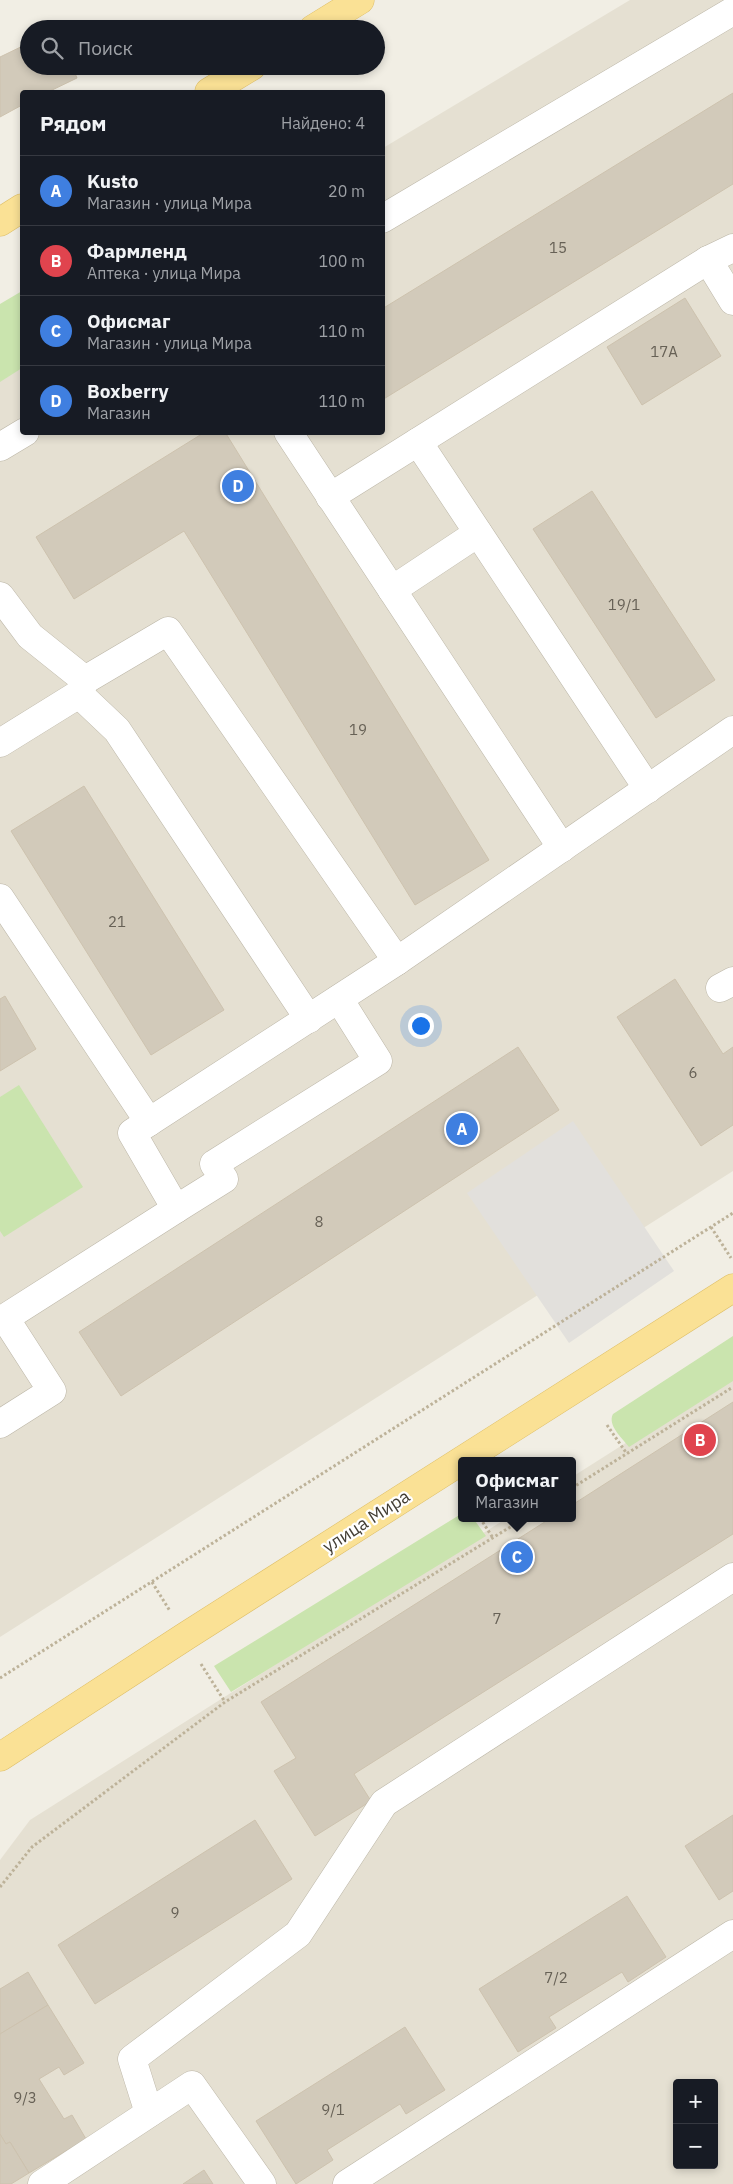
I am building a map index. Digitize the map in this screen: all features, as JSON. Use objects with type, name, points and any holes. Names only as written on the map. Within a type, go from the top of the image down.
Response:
[{"type":"main road","points":[[328,20],[360,0]]},
{"type":"main road","points":[[212,90],[237,75]]},
{"type":"main road","points":[[0,222],[20,209]]},
{"type":"main road","name":"улица Мира","points":[[467,1457],[733,1288]]},
{"type":"main road","name":"улица Мира","points":[[0,1757],[458,1463]]},
{"type":"street","points":[[385,217],[733,11]]},
{"type":"street","points":[[330,497],[708,260],[733,248]]},
{"type":"street","points":[[708,260],[733,301]]},
{"type":"street","points":[[0,447],[20,435]]},
{"type":"street","points":[[290,435],[562,848]]},
{"type":"street","points":[[418,442],[648,789]]},
{"type":"street","points":[[392,590],[478,533]]},
{"type":"street","points":[[0,596],[30,636],[82,687],[117,730],[308,1019]]},
{"type":"street","points":[[0,744],[82,687],[168,631],[397,961]]},
{"type":"street","points":[[176,1209],[132,1133],[397,961],[733,730]]},
{"type":"street","points":[[0,898],[149,1122]]},
{"type":"street","points":[[0,1424],[52,1392],[5,1318],[224,1179],[214,1164],[378,1061],[339,999]]},
{"type":"street","points":[[149,2113],[132,2059],[298,1934],[384,1803],[733,1577]]},
{"type":"street","points":[[347,2184],[733,1934]]},
{"type":"street","points":[[42,2184],[192,2084],[262,2184]]},
{"type":"path","points":[[0,1678],[733,1214]]},
{"type":"path","points":[[711,1227],[733,1260]]},
{"type":"path","points":[[576,1486],[733,1387]]},
{"type":"path","points":[[607,1425],[627,1454]]},
{"type":"path","points":[[483,1522],[494,1538]]},
{"type":"path","points":[[0,1887],[32,1847],[225,1702],[518,1522]]},
{"type":"shaded area","points":[[630,0],[733,0],[733,1171],[0,1637],[0,377],[20,365],[20,435],[385,435],[385,147]]},
{"type":"shaded area","points":[[573,1121],[674,1271],[569,1343],[467,1193]]},
{"type":"shaded area","points":[[733,1375],[733,2184],[0,2184],[0,1860],[30,1820],[501,1522],[576,1522],[576,1474]]},
{"type":"green space","points":[[20,292],[20,369],[0,382],[0,304]]},
{"type":"green space","points":[[19,1085],[83,1187],[4,1237],[0,1231],[0,1097]]},
{"type":"green space","points":[[733,1336],[733,1381],[629,1447],[619,1436],[612,1423],[613,1414]]},
{"type":"green space","points":[[458,1516],[458,1522],[476,1522],[486,1536],[231,1692],[214,1666]]},
{"type":"building","points":[[20,47],[20,75],[76,75],[77,78],[52,90],[20,90],[20,106],[0,117],[0,57]]},
{"type":"building","points":[[733,93],[733,184],[385,398],[385,307]]},
{"type":"building","points":[[685,298],[721,356],[642,405],[607,347]]},
{"type":"building","points":[[200,435],[227,435],[489,860],[415,905],[184,531],[74,599],[36,537]]},
{"type":"building","points":[[592,491],[715,680],[656,718],[533,529]]},
{"type":"building","points":[[84,786],[224,1010],[151,1055],[11,831]]},
{"type":"building","points":[[675,979],[723,1054],[733,1047],[733,1125],[701,1146],[617,1017]]},
{"type":"building","points":[[5,996],[36,1049],[0,1071],[0,999]]},
{"type":"building","points":[[518,1047],[559,1110],[121,1396],[79,1332]]},
{"type":"building","points":[[733,1402],[733,1534],[354,1774],[371,1801],[315,1836],[274,1771],[296,1758],[261,1702],[545,1522],[576,1522],[576,1502]]},
{"type":"building","points":[[733,1815],[733,1891],[719,1900],[685,1846]]},
{"type":"building","points":[[255,1820],[292,1879],[95,2004],[58,1945]]},
{"type":"building","points":[[627,1896],[666,1957],[628,1982],[622,1972],[549,2017],[556,2028],[518,2052],[479,1989]]},
{"type":"building","points":[[28,1972],[48,2005],[0,2034],[0,1989]]},
{"type":"building","points":[[48,2005],[84,2063],[64,2075],[59,2067],[39,2079],[64,2119],[72,2115],[86,2139],[29,2173],[10,2142],[6,2144],[0,2134],[0,2034]]},
{"type":"building","points":[[405,2027],[445,2090],[406,2114],[400,2104],[327,2150],[333,2160],[296,2184],[256,2121]]},
{"type":"building","points":[[0,2134],[6,2144],[10,2142],[29,2173],[11,2184],[0,2184]]},
{"type":"building","points":[[204,2170],[213,2184],[183,2184]]},
{"type":"place","name":"Boxberry","points":[[238,486]]},
{"type":"place","name":"Kusto","points":[[462,1129]]},
{"type":"place","name":"Фармленд","points":[[700,1440]]},
{"type":"place","name":"Офисмаг","points":[[517,1557]]}]
